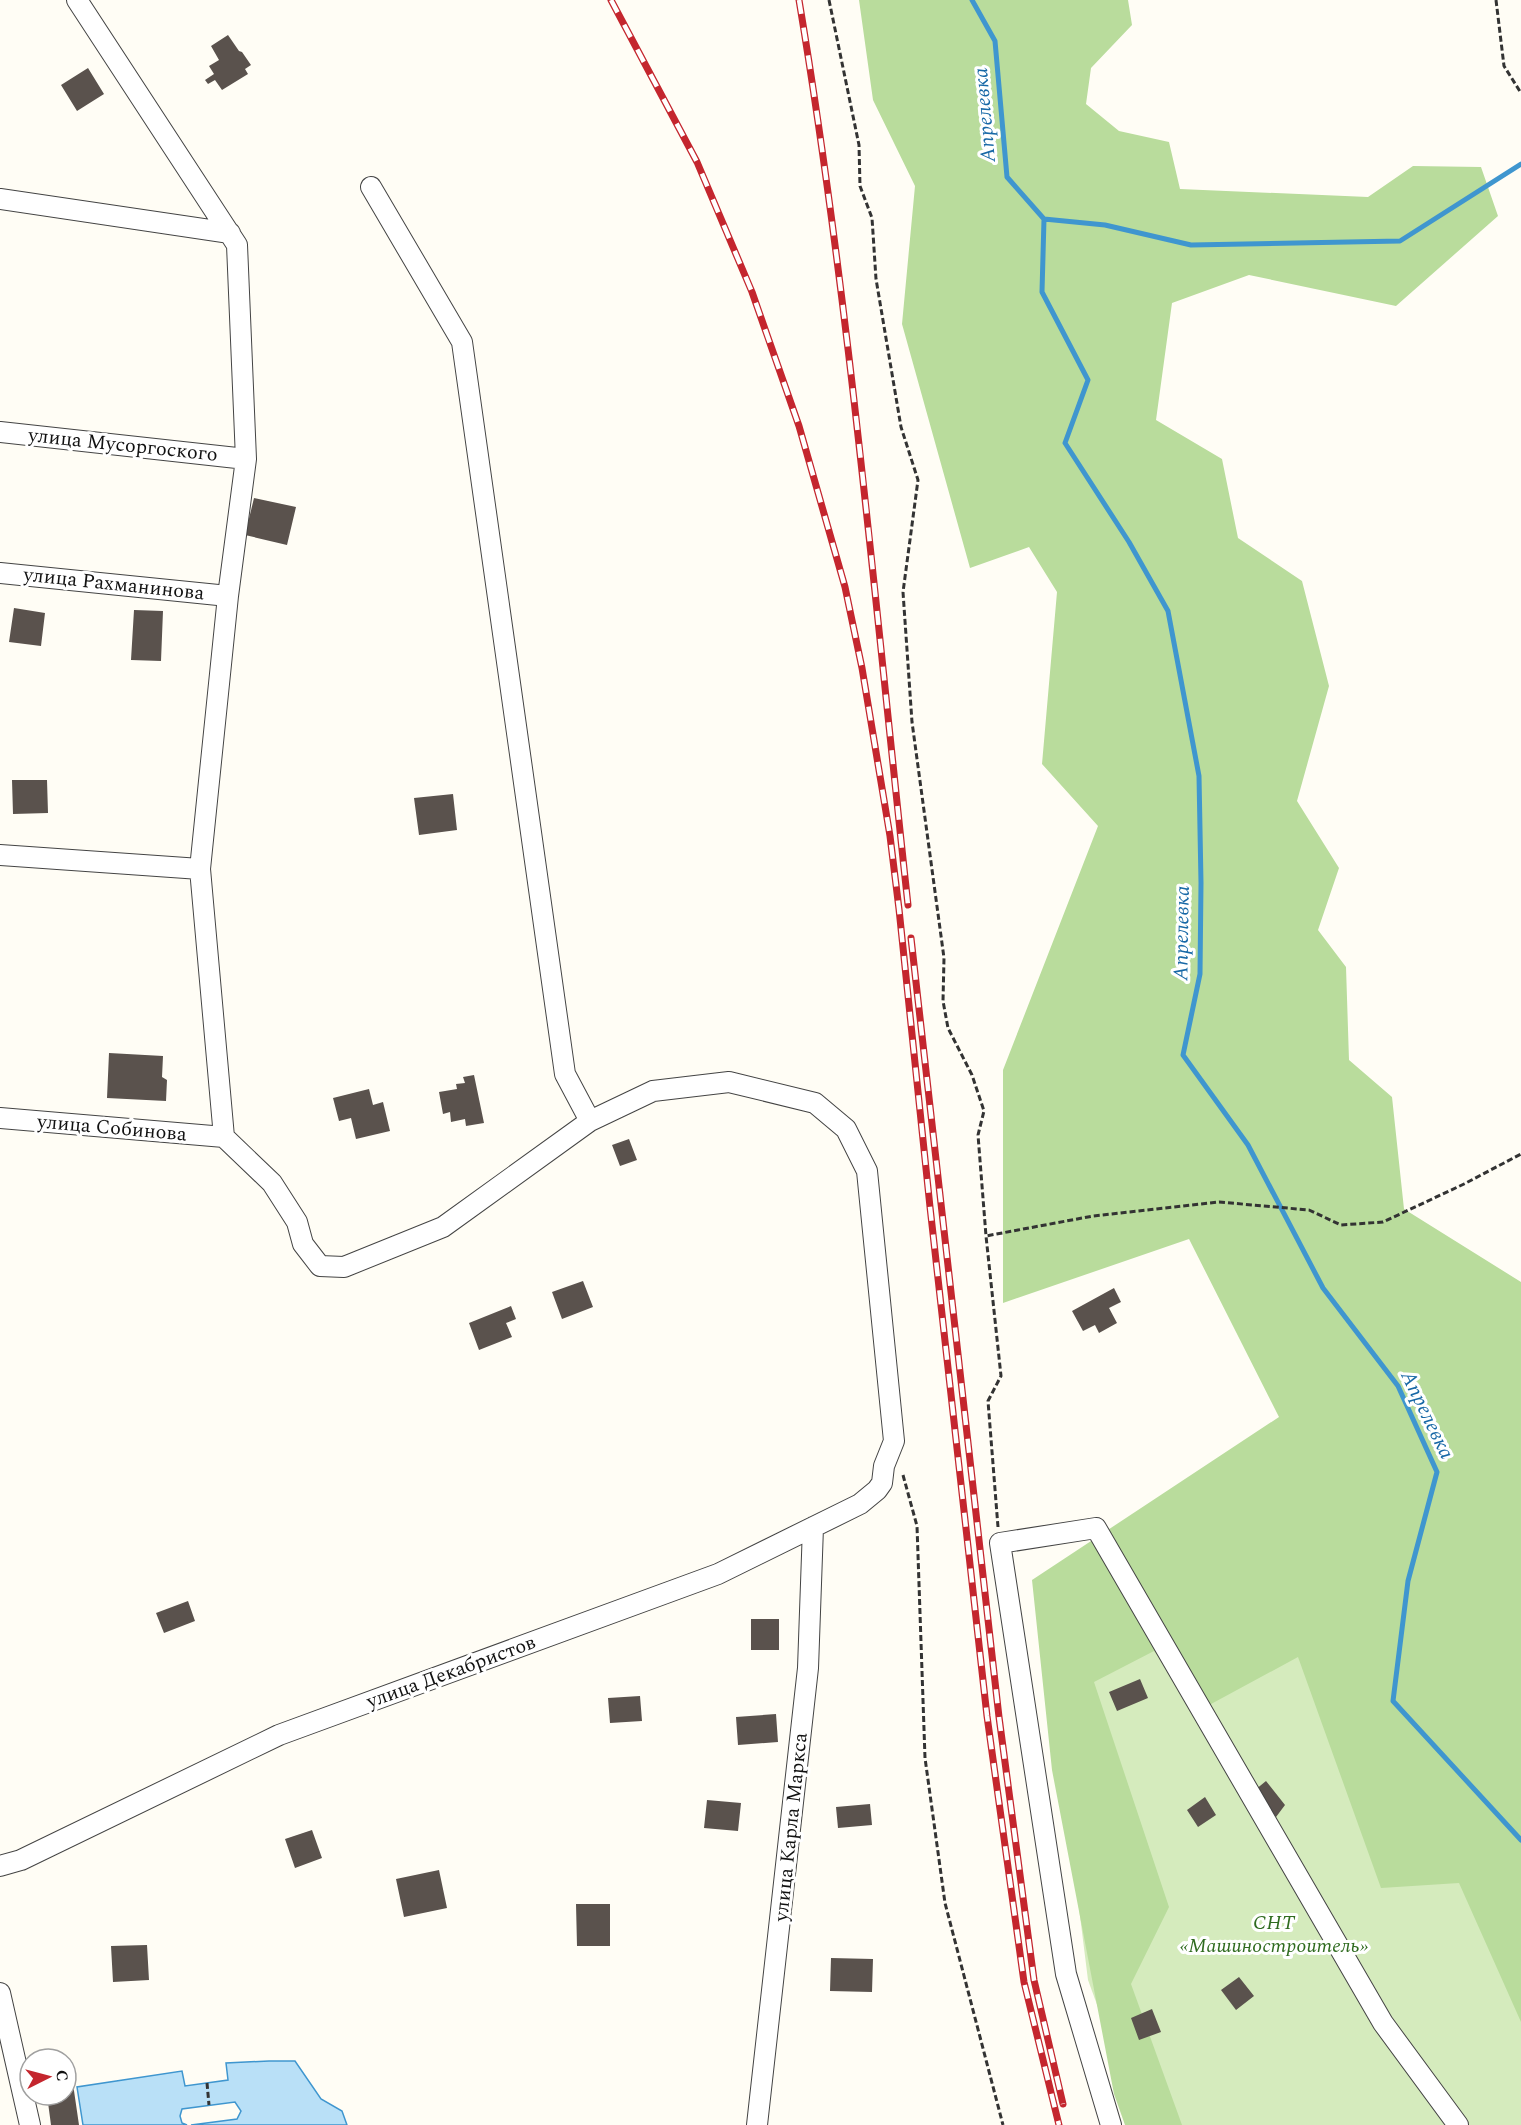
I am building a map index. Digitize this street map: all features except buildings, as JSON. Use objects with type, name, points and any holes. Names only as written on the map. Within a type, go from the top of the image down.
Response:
[{"type":"street","points":[[77,0],[237,245],[246,459],[228,596],[200,869],[224,1137]]},
{"type":"street","points":[[371,187],[462,342],[565,1074],[590,1122]]},
{"type":"street","points":[[0,199],[230,233]]},
{"type":"street","name":"улица Мусоргоского","points":[[0,432],[246,459]]},
{"type":"street","name":"улица Рахманинова","points":[[0,573],[228,596]]},
{"type":"street","points":[[0,855],[200,869]]},
{"type":"street","name":"улица Декабристов","points":[[0,1866],[21,1860],[279,1735],[718,1574],[860,1504],[877,1490],[893,1469],[894,1442],[867,1171],[846,1129],[815,1103],[729,1082],[653,1091],[590,1122],[442,1227],[344,1267],[320,1266],[303,1244],[297,1222],[272,1183],[224,1137]]},
{"type":"street","name":"улица Собинова","points":[[0,1118],[224,1137]]},
{"type":"street","name":"улица Карла Маркса","points":[[757,2125],[808,1668],[813,1527]]},
{"type":"street","points":[[1111,2125],[1066,1974],[1000,1543],[1096,1528],[1383,2023],[1458,2125]]},
{"type":"street","points":[[0,1993],[30,2125]]},
{"type":"path","points":[[829,0],[859,145],[860,186],[872,218],[876,279],[901,427],[918,480],[903,592],[912,722],[944,958],[943,1001],[948,1028],[972,1075],[984,1111],[978,1135],[1001,1376],[988,1401],[1000,1543]]},
{"type":"path","points":[[1496,0],[1504,66],[1521,93]]},
{"type":"path","points":[[986,1236],[1093,1216],[1219,1202],[1309,1210],[1341,1225],[1383,1222],[1521,1154]]},
{"type":"path","points":[[893,1469],[918,1526],[925,1758],[945,1903],[1003,2125]]},
{"type":"path","points":[[207,2083],[209,2105]]},
{"type":"green space","points":[[859,0],[1128,0],[1132,25],[1091,68],[1086,104],[1119,131],[1169,142],[1180,189],[1368,197],[1413,166],[1481,167],[1498,216],[1396,306],[1249,275],[1172,303],[1156,420],[1222,459],[1238,538],[1302,581],[1329,686],[1297,801],[1339,868],[1318,930],[1346,967],[1349,1060],[1392,1097],[1404,1209],[1521,1282],[1521,2022],[1459,1883],[1381,1888],[1298,1657],[1200,1710],[1154,1651],[1094,1682],[1169,1907],[1131,1984],[1182,2125],[1125,2125],[1114,2094],[1052,1770],[1032,1580],[1279,1417],[1189,1239],[1003,1303],[1003,1070],[1098,826],[1042,764],[1057,592],[1029,547],[970,568],[902,324],[915,186],[873,100]]},
{"type":"green space","name":"СНТ «Машиностроитель»","points":[[1295,1499],[1521,1904],[1521,2125],[1141,2125],[1088,1980],[1050,1677]]},
{"type":"water","points":[[295,2061],[321,2099],[342,2111],[347,2125],[191,2125],[237,2119],[241,2111],[235,2102],[182,2109],[180,2116],[182,2123],[187,2125],[83,2125],[78,2087],[182,2071],[185,2086],[228,2080],[226,2063]]},
{"type":"waterway","name":"Апрелевка","points":[[972,0],[995,41],[1007,177],[1044,219],[1042,292],[1088,380],[1065,443],[1129,542],[1168,611],[1199,776],[1200,974],[1183,1055],[1248,1145],[1323,1288],[1398,1386],[1437,1472],[1408,1581],[1393,1701],[1521,1840]]},
{"type":"waterway","points":[[1044,219],[1105,225],[1191,245],[1400,241],[1521,164]]},
{"type":"railway","points":[[611,0],[697,162],[752,292],[799,426],[845,587],[862,668],[890,836],[987,1716],[1024,1982],[1059,2125]]},
{"type":"railway","points":[[799,0],[817,113],[847,339],[908,905]]},
{"type":"railway","points":[[911,938],[999,1717],[1034,1980],[1063,2104]]}]
